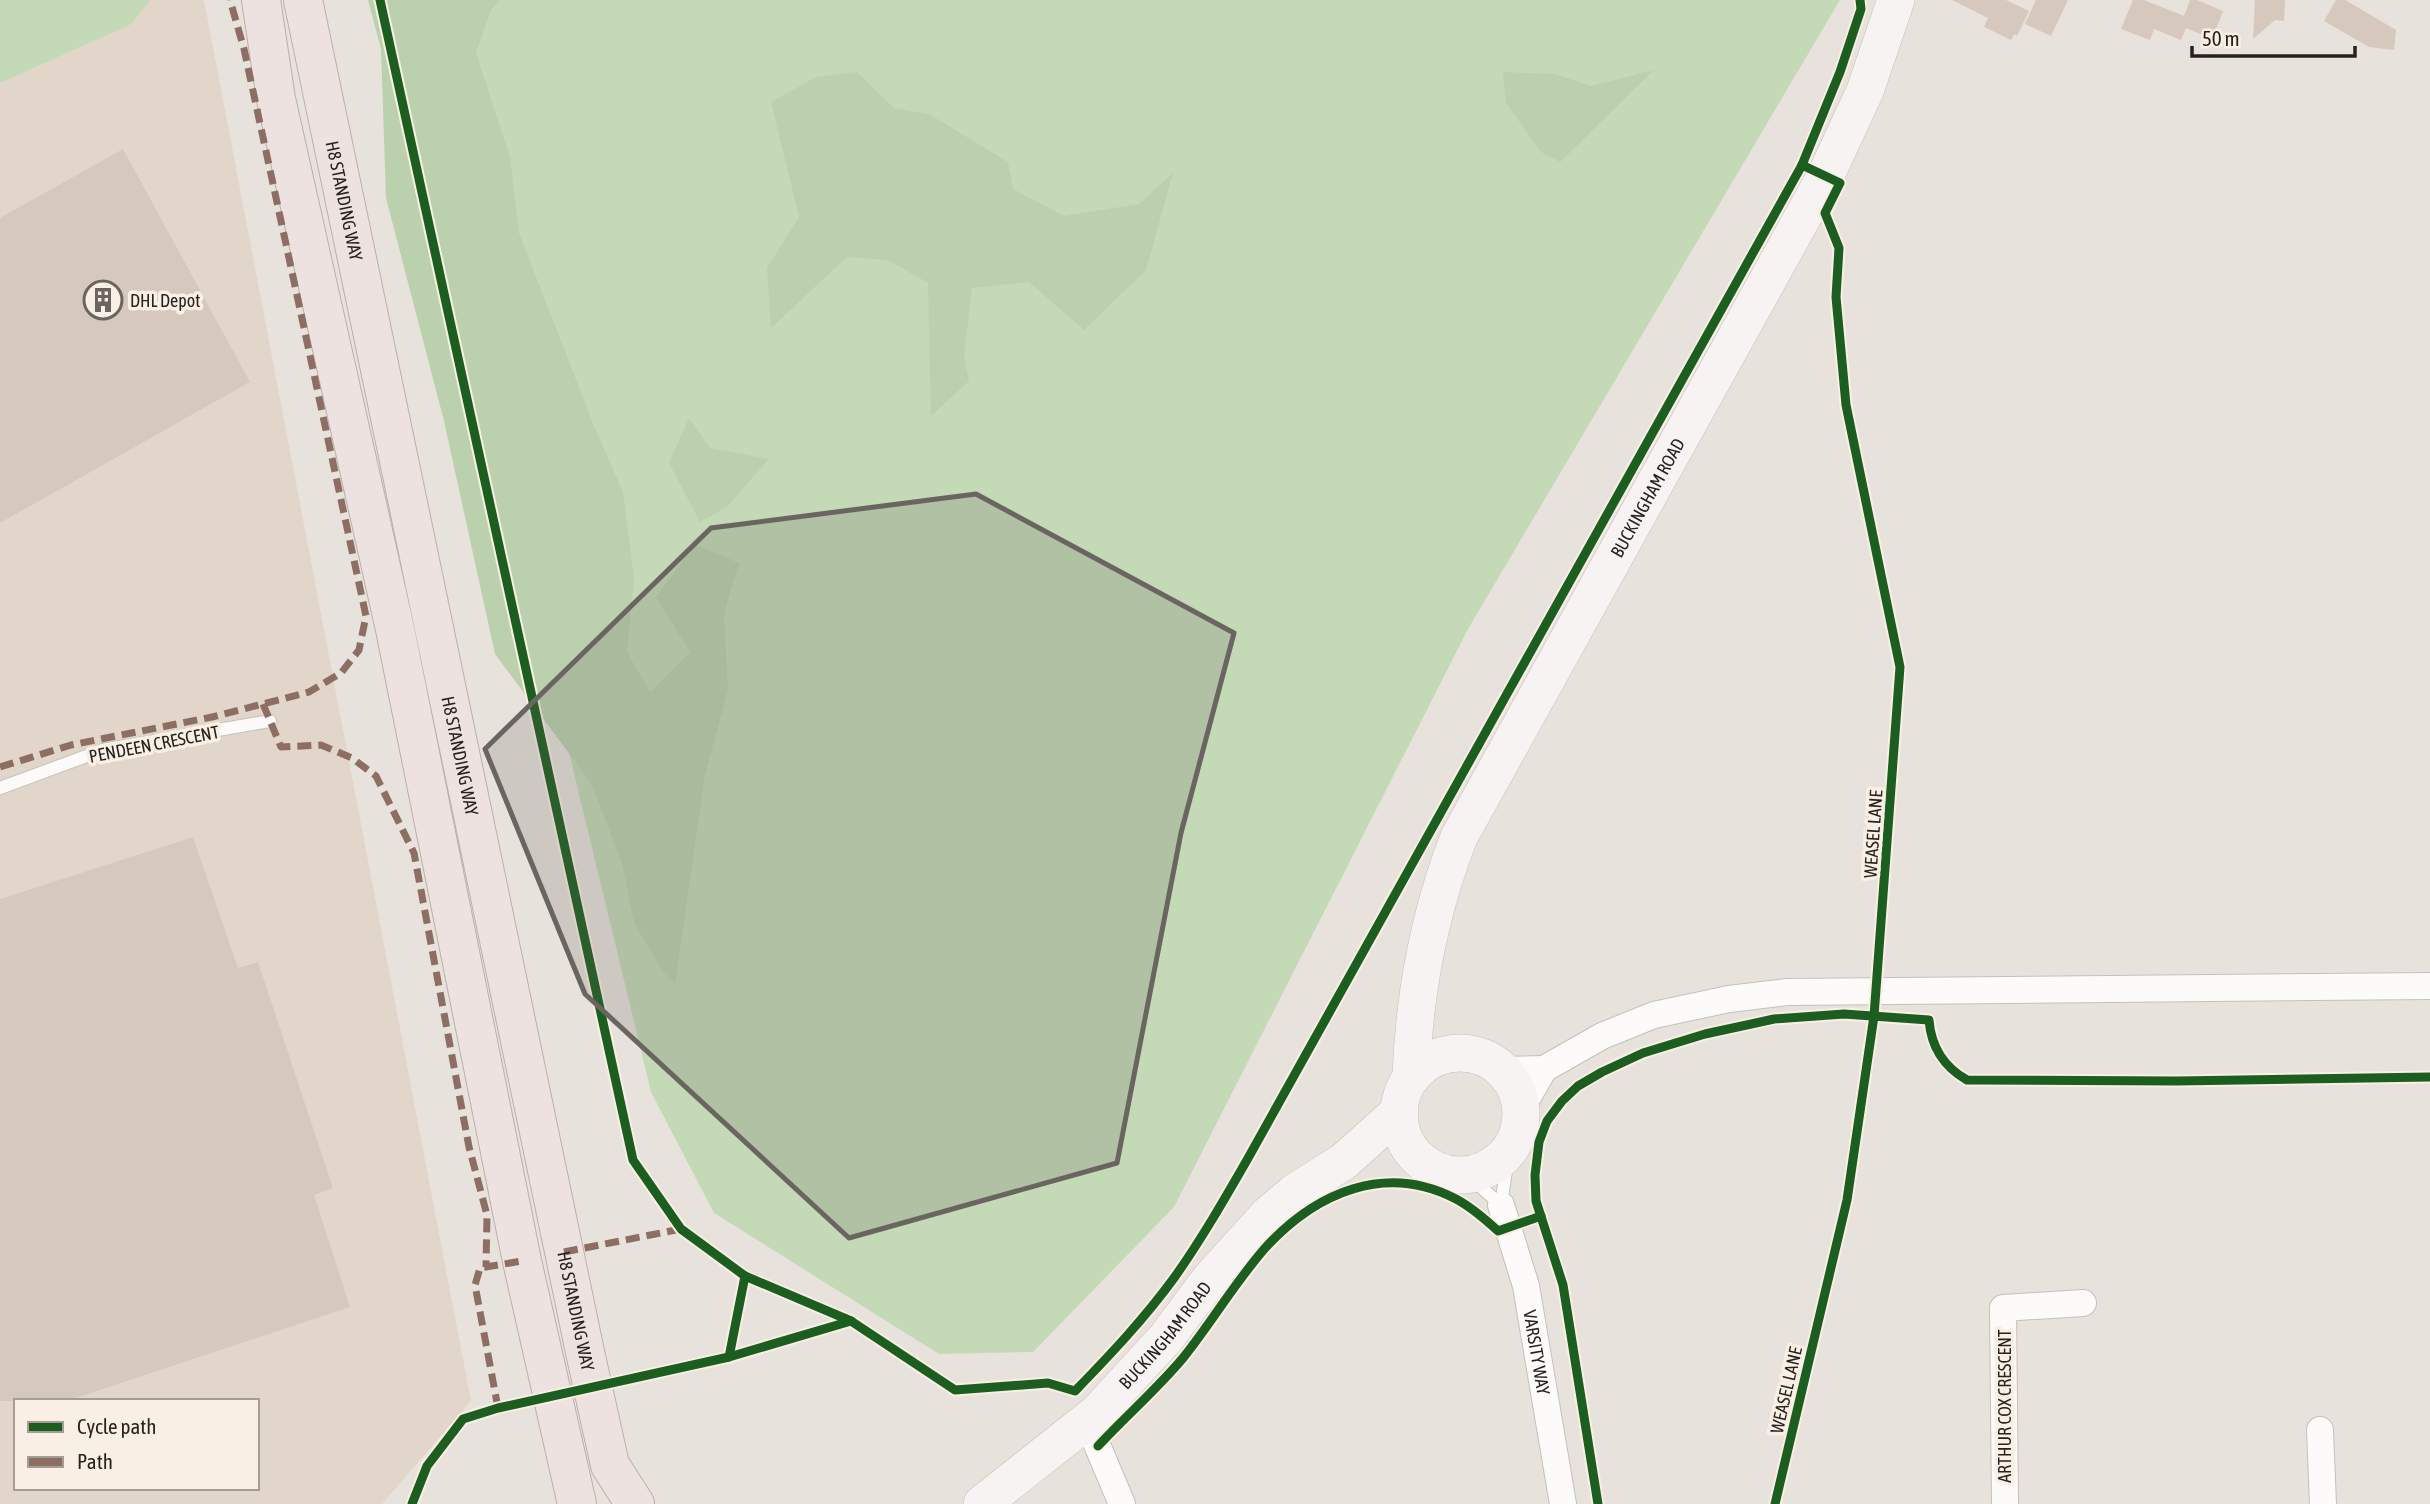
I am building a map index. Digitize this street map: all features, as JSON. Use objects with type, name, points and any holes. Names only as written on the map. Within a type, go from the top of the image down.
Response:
[{"type":"highway","points":[[261,0],[275,99],[395,629],[519,1248],[577,1504]]},
{"type":"highway","name":"H8 STANDING WAY","points":[[303,0],[585,1352],[610,1465],[635,1504]]},
{"type":"main road","name":"BUCKINGHAM ROAD","points":[[982,1504],[1087,1421],[1166,1338],[1210,1279],[1255,1228],[1296,1192],[1343,1162],[1406,1094],[1417,1001],[1436,908],[1460,837],[1826,175],[1866,91],[1896,0]]},
{"type":"main road","points":[[1417,1001],[1462,1053]]},
{"type":"main road","points":[[1462,1053],[1477,1055],[1502,1070],[1515,1088],[1521,1109],[1516,1138],[1499,1161],[1486,1169],[1466,1174],[1443,1173],[1424,1162],[1408,1147],[1402,1133],[1406,1094],[1421,1067],[1448,1054],[1462,1053]]},
{"type":"main road","points":[[1343,1162],[1424,1162]]},
{"type":"street","points":[[1502,1070],[1544,1069],[1602,1035],[1654,1016],[1729,999],[1787,992],[2430,986]]},
{"type":"street","points":[[1521,1109],[1544,1069]]},
{"type":"street","name":"VARSITY WAY","points":[[1501,1205],[1526,1286],[1563,1504]]},
{"type":"street","name":"ARTHUR COX CRESCENT","points":[[2005,1504],[2003,1308],[2083,1303]]},
{"type":"street","points":[[1087,1421],[1122,1504]]},
{"type":"street","points":[[2320,1430],[2323,1504]]},
{"type":"lane","name":"PENDEEN CRESCENT","points":[[0,788],[103,750],[270,721]]},
{"type":"lane","points":[[1501,1205],[1509,1151]]},
{"type":"lane","points":[[1466,1174],[1501,1205]]},
{"type":"highlighted area","points":[[976,494],[1234,633],[1181,833],[1117,1163],[849,1238],[585,994],[485,749],[711,528]]},
{"type":"shaded area","points":[[151,0],[204,0],[471,1401],[382,1504],[0,1504],[0,83],[130,25]]},
{"type":"green space","points":[[0,0],[151,0],[130,25],[0,83]]},
{"type":"green space","points":[[368,0],[500,0],[491,10],[476,53],[510,157],[519,233],[594,426],[623,492],[634,579],[627,652],[650,692],[690,652],[656,597],[695,544],[739,563],[724,614],[728,690],[705,775],[675,984],[663,972],[634,923],[622,863],[591,783],[495,654],[444,421],[386,198],[381,49]]},
{"type":"green space","points":[[387,0],[1840,0],[1468,629],[1174,1207],[1033,1352],[939,1354],[714,1213],[651,1092]]},
{"type":"green space","points":[[1654,70],[1560,162],[1541,152],[1506,103],[1503,72],[1555,74],[1591,86]]},
{"type":"green space","points":[[857,72],[894,108],[929,114],[1008,162],[1013,189],[1064,216],[1139,204],[1173,173],[1146,270],[1084,330],[1029,282],[972,288],[964,355],[969,381],[931,416],[928,283],[888,260],[847,257],[771,328],[767,268],[799,217],[771,102],[816,77]]},
{"type":"green space","points":[[689,418],[710,448],[769,459],[727,507],[700,522],[669,463]]},
{"type":"building","points":[[1952,0],[2006,0],[2029,11],[2017,36],[2014,34],[2011,40],[1984,27],[1988,18]]},
{"type":"building","points":[[2036,0],[2068,0],[2051,36],[2025,24]]},
{"type":"building","points":[[2133,0],[2144,0],[2184,16],[2190,0],[2197,0],[2223,11],[2215,32],[2206,29],[2203,35],[2186,28],[2181,40],[2154,29],[2150,40],[2121,29]]},
{"type":"building","points":[[2255,0],[2285,0],[2284,21],[2275,20],[2253,39]]},
{"type":"building","points":[[2336,0],[2345,0],[2396,30],[2394,50],[2369,47],[2324,21]]},
{"type":"building","name":"DHL Depot","points":[[123,149],[250,382],[0,523],[0,218]]},
{"type":"building","points":[[193,837],[238,968],[258,962],[333,1188],[314,1195],[350,1307],[73,1399],[0,1401],[0,899]]},
{"type":"marked path","points":[[0,767],[71,745],[212,717],[309,692],[341,673],[359,650],[366,616],[244,49],[230,0]]},
{"type":"marked path","points":[[263,704],[281,747],[321,745],[352,758],[376,776],[414,853],[469,1147],[487,1215],[486,1267]]},
{"type":"marked path","points":[[564,1252],[681,1229]]},
{"type":"marked path","points":[[498,1408],[475,1285],[480,1268],[522,1261]]},
{"type":"cycle path","name":"WEASEL LANE","points":[[380,0],[633,1160],[681,1229],[745,1276],[851,1321],[955,1390],[1048,1383],[1075,1391],[1151,1308],[1174,1278],[1247,1160],[1802,165],[1840,183],[1825,213],[1839,248],[1836,297],[1846,405],[1900,667],[1874,1016],[1847,1200],[1775,1504]]},
{"type":"cycle path","points":[[1802,165],[1840,72],[1861,9],[1860,0]]},
{"type":"cycle path","points":[[1598,1504],[1563,1285],[1536,1201],[1535,1175],[1539,1142],[1547,1121],[1578,1086],[1602,1072],[1643,1053],[1705,1034],[1774,1019],[1844,1014],[1929,1020],[1940,1055],[1952,1069],[1967,1080],[2177,1081],[2430,1077]]},
{"type":"cycle path","points":[[1098,1446],[1183,1358],[1266,1247],[1286,1228],[1329,1198],[1353,1189],[1403,1183],[1430,1188],[1456,1199],[1498,1231],[1541,1216]]},
{"type":"cycle path","points":[[412,1504],[427,1466],[463,1419],[498,1408],[729,1357],[745,1276]]},
{"type":"cycle path","points":[[729,1357],[851,1321]]},
{"type":"place","name":"DHL Depot","points":[[103,300]]}]
